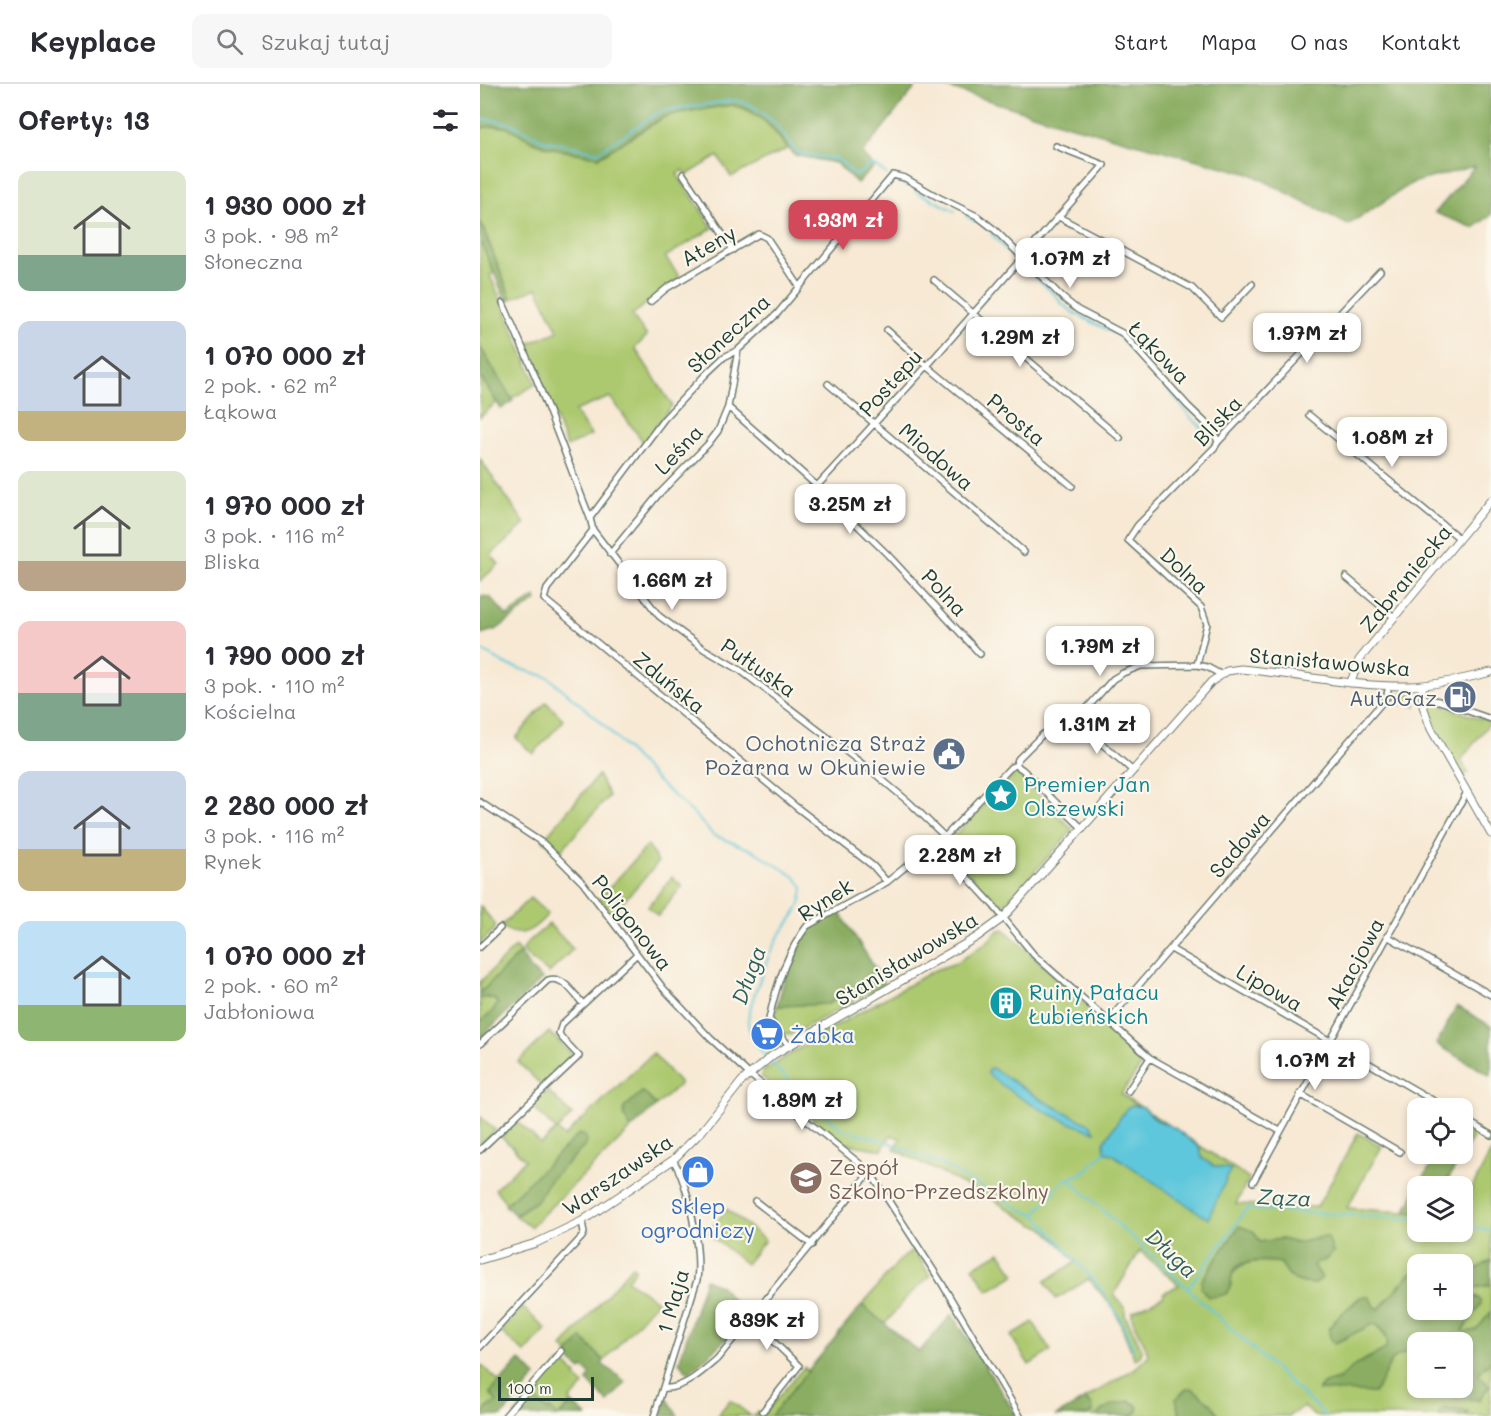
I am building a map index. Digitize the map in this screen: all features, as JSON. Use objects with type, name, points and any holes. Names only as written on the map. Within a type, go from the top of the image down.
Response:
[{"type":"main road","name":"Zabraniecka","points":[[1351,682],[1359,660],[1491,500]]},
{"type":"main road","name":"Stanisławowska","points":[[773,1055],[977,937],[1003,918],[1220,674],[1241,669],[1389,686],[1422,685],[1464,679],[1491,672]]},
{"type":"main road","points":[[1422,685],[1422,698],[1431,729],[1491,834]]},
{"type":"main road","name":"Warszawska","points":[[480,1260],[531,1245],[582,1221],[673,1160],[702,1131],[749,1074],[773,1055]]},
{"type":"street","name":"Postępu","points":[[818,486],[1104,165],[1056,146]]},
{"type":"street","points":[[683,174],[733,250]]},
{"type":"street","name":"Łąkowa","points":[[893,175],[905,177],[938,197],[977,216],[995,230],[1078,310],[1122,333],[1188,406],[1213,430],[1218,442]]},
{"type":"street","name":"Słoneczna","points":[[590,518],[664,419],[712,368],[724,357],[738,350],[777,314],[893,175]]},
{"type":"street","points":[[1059,217],[1192,288],[1221,317],[1252,284]]},
{"type":"street","name":"Ateny","points":[[650,302],[667,288],[759,234],[767,238],[799,286]]},
{"type":"street","name":"Bliska","points":[[1128,540],[1138,525],[1215,447],[1380,271]]},
{"type":"street","points":[[934,280],[1120,438]]},
{"type":"street","name":"Pułtuska","points":[[503,303],[536,378],[593,530],[659,616],[704,649],[740,670],[874,773],[944,836]]},
{"type":"street","name":"Prosta","points":[[886,330],[1072,486]]},
{"type":"street","name":"Leśna","points":[[610,554],[666,487],[718,431],[728,407],[738,350]]},
{"type":"street","name":"Miodowa","points":[[828,384],[1024,552]]},
{"type":"street","name":"Polna","points":[[728,407],[818,486],[887,554],[980,654]]},
{"type":"street","points":[[1309,415],[1459,538]]},
{"type":"street","name":"Zduńska","points":[[593,530],[547,589],[544,599],[795,806],[873,866],[887,882]]},
{"type":"street","name":"Dolna","points":[[1128,540],[1201,607],[1207,624],[1197,665]]},
{"type":"street","points":[[1346,576],[1394,617]]},
{"type":"street","points":[[1133,771],[1076,722],[1113,680],[1141,666],[1197,665],[1220,674]]},
{"type":"street","name":"Sadowa","points":[[1108,1021],[1386,698],[1389,686]]},
{"type":"street","points":[[1422,698],[1439,701],[1491,719]]},
{"type":"street","name":"Rynek","points":[[789,1046],[769,1018],[784,966],[798,938],[807,926],[887,882],[936,842],[939,843],[1011,767],[1016,765],[1018,759],[1043,734],[1061,735],[1076,722]]},
{"type":"street","points":[[1016,765],[1020,766],[1083,829]]},
{"type":"street","name":"Akacjowa","points":[[1253,1182],[1467,792]]},
{"type":"street","name":"Poligonowa","points":[[480,802],[544,844],[583,883],[683,1010],[749,1074],[870,1172],[941,1282],[1020,1416]]},
{"type":"street","points":[[939,843],[1034,955],[1150,1058],[1280,1131]]},
{"type":"street","points":[[480,947],[500,928]]},
{"type":"street","points":[[1387,936],[1491,996]]},
{"type":"street","name":"Lipowa","points":[[1171,949],[1429,1098]]},
{"type":"street","points":[[480,1150],[579,1056],[561,1037],[559,1033],[562,1024],[637,954]]},
{"type":"street","points":[[480,1044],[548,980],[553,978],[562,981],[583,1004]]},
{"type":"street","points":[[1128,1091],[1150,1058]]},
{"type":"street","points":[[1300,1094],[1400,1152]]},
{"type":"street","points":[[1473,1125],[1491,1135]]},
{"type":"street","name":"1 Maja","points":[[654,1416],[697,1280],[699,1264],[699,1248],[690,1210],[679,1169],[673,1160]]},
{"type":"street","points":[[663,1388],[669,1389],[686,1382],[717,1359],[870,1172]]},
{"type":"street","points":[[755,1201],[812,1245]]},
{"type":"street","points":[[480,1347],[582,1237],[584,1233],[582,1221]]},
{"type":"street","points":[[751,1320],[799,1366],[763,1411]]},
{"type":"street","points":[[505,1416],[561,1351]]},
{"type":"green space","points":[[480,84],[918,84],[862,154],[874,167],[857,183],[836,163],[794,155],[774,130],[759,116],[732,105],[664,117],[599,157],[542,145],[514,130],[501,126],[480,128]]},
{"type":"green space","points":[[935,84],[1491,84],[1491,215],[1474,228],[1435,213],[1475,166],[1412,183],[1348,225],[1253,175],[1065,124]]},
{"type":"green space","points":[[732,105],[758,116],[776,133],[787,149],[731,177],[718,156],[687,175],[683,170],[677,174],[713,228],[665,257],[680,277],[632,315],[647,336],[635,348],[672,405],[644,443],[610,397],[574,411],[591,435],[567,447],[526,345],[558,331],[537,288],[511,299],[480,220],[480,128],[501,126],[514,130],[542,145],[599,157],[664,117]]},
{"type":"green space","points":[[480,220],[511,299],[506,301],[480,240]]},
{"type":"green space","points":[[480,240],[494,273],[490,275],[536,384],[511,399],[480,347]]},
{"type":"green space","points":[[480,347],[513,401],[501,409],[480,376]]},
{"type":"green space","points":[[480,376],[497,402],[480,417]]},
{"type":"green space","points":[[480,459],[525,524],[491,555],[499,564],[480,581]]},
{"type":"green space","points":[[480,596],[490,597],[507,616],[535,597],[537,600],[497,629],[481,634]]},
{"type":"green space","points":[[1412,694],[1415,697],[1416,706],[1411,705],[1412,703],[1407,699],[1402,704],[1393,697],[1395,695]]},
{"type":"green space","points":[[546,702],[564,720],[533,754],[516,738]]},
{"type":"green space","points":[[1433,703],[1491,722],[1491,725],[1488,725],[1461,760],[1468,773],[1462,775],[1438,733],[1429,708],[1429,705]]},
{"type":"green space","points":[[1017,772],[1073,830],[1000,909],[945,845]]},
{"type":"green space","points":[[598,775],[609,796],[559,853],[543,840]]},
{"type":"green space","points":[[648,845],[658,863],[611,915],[599,899]]},
{"type":"green space","points":[[672,877],[682,886],[658,916],[648,907]]},
{"type":"green space","points":[[530,898],[548,914],[543,920],[532,929],[521,933],[514,933],[501,926]]},
{"type":"green space","points":[[480,906],[495,924],[495,929],[480,943]]},
{"type":"green space","points":[[839,911],[885,984],[873,991],[862,983],[828,1004],[777,1006],[790,962],[800,942],[814,925]]},
{"type":"green space","points":[[549,924],[573,949],[549,973],[528,957],[523,950],[527,943]]},
{"type":"green space","points":[[1004,929],[1145,1060],[1121,1094],[1249,1178],[1236,1204],[1317,1207],[1358,1133],[1382,1146],[1347,1208],[1407,1212],[1407,1242],[1473,1242],[1473,1186],[1491,1152],[1491,1260],[1473,1269],[1473,1254],[1407,1254],[1407,1277],[1379,1309],[1374,1306],[1369,1297],[1359,1298],[1329,1328],[1329,1334],[1335,1343],[1366,1326],[1377,1324],[1389,1342],[1384,1350],[1360,1362],[1339,1379],[1327,1382],[1319,1389],[1374,1393],[1393,1360],[1398,1355],[1407,1352],[1407,1398],[1479,1400],[1487,1383],[1479,1376],[1481,1370],[1491,1361],[1491,1416],[1465,1416],[1468,1412],[1443,1409],[1437,1416],[1314,1416],[1304,1406],[1289,1416],[1220,1416],[1211,1404],[1192,1388],[1177,1407],[1180,1416],[1129,1416],[1138,1412],[1134,1403],[1103,1410],[1096,1416],[1086,1416],[1093,1412],[1085,1399],[1137,1367],[1148,1356],[1132,1318],[1132,1312],[1164,1296],[1163,1293],[1179,1285],[1140,1251],[1114,1294],[1125,1309],[1125,1315],[1142,1349],[1141,1355],[1135,1360],[1115,1310],[1089,1279],[1056,1299],[1045,1281],[1076,1262],[1042,1227],[1034,1225],[994,1200],[894,1149],[901,1139],[891,1135],[882,1150],[843,1143],[762,1077],[762,1072],[823,1033],[935,970],[956,963],[986,943],[999,930]],"holes":[[[1253,1231],[1260,1242],[1281,1239],[1305,1242],[1322,1237],[1333,1252],[1325,1260],[1312,1265],[1318,1272],[1316,1283],[1294,1279],[1281,1263],[1276,1262],[1246,1264],[1233,1274]]]},
{"type":"green space","points":[[515,947],[520,953],[480,993],[480,982]]},
{"type":"green space","points":[[520,953],[531,969],[542,979],[480,1038],[480,1022],[498,1004],[490,998],[480,999],[480,993]]},
{"type":"green space","points":[[862,983],[873,991],[791,1035],[787,1033],[785,1035],[774,1021],[777,1006],[828,1004]]},
{"type":"green space","points":[[482,997],[493,999],[498,1004],[480,1022],[480,999]]},
{"type":"green space","points":[[1457,1006],[1491,1026],[1491,1076],[1436,1044]]},
{"type":"green space","points":[[549,1032],[571,1053],[571,1058],[542,1086],[518,1062]]},
{"type":"green space","points":[[653,1053],[680,1084],[656,1106],[642,1092],[624,1108],[623,1112],[631,1129],[530,1227],[515,1215],[521,1213],[549,1181],[585,1146],[579,1134],[507,1204],[495,1189],[525,1160],[501,1136],[517,1121],[541,1144],[556,1130],[532,1106],[548,1091],[572,1115],[557,1130],[564,1137]]},
{"type":"green space","points":[[642,1092],[656,1106],[631,1129],[624,1116],[624,1108]]},
{"type":"green space","points":[[480,1116],[495,1130],[480,1145]]},
{"type":"green space","points":[[579,1134],[585,1136],[587,1140],[585,1146],[549,1181],[538,1200],[515,1215],[505,1205]]},
{"type":"green space","points":[[1431,1164],[1457,1164],[1450,1176],[1425,1176]]},
{"type":"green space","points":[[727,1209],[765,1240],[746,1264],[707,1233]]},
{"type":"green space","points":[[1239,1226],[1253,1231],[1260,1242],[1281,1239],[1298,1243],[1328,1237],[1333,1252],[1325,1260],[1313,1265],[1321,1279],[1314,1284],[1301,1282],[1290,1277],[1281,1263],[1250,1262],[1237,1267],[1233,1272],[1231,1287],[1226,1294],[1208,1297],[1201,1288],[1202,1280]]},
{"type":"green space","points":[[914,1249],[930,1276],[908,1296],[885,1324],[862,1305],[898,1262]]},
{"type":"green space","points":[[1000,1252],[1015,1275],[988,1291],[973,1267]]},
{"type":"green space","points":[[1491,1260],[1491,1285],[1473,1288],[1473,1269]]},
{"type":"green space","points":[[632,1266],[636,1269],[627,1280],[657,1301],[604,1361],[582,1338],[569,1353],[562,1347]]},
{"type":"green space","points":[[1407,1277],[1407,1320],[1470,1320],[1463,1330],[1465,1332],[1407,1332],[1407,1352],[1399,1355],[1389,1364],[1374,1393],[1319,1390],[1323,1384],[1339,1379],[1354,1366],[1384,1350],[1387,1342],[1385,1334],[1373,1324],[1335,1343],[1331,1340],[1330,1333],[1334,1322],[1364,1296],[1369,1297],[1374,1306],[1379,1309]]},
{"type":"green space","points":[[705,1279],[721,1286],[732,1300],[749,1315],[689,1373],[679,1362]]},
{"type":"green space","points":[[1491,1285],[1491,1312],[1476,1330],[1465,1332],[1463,1330],[1468,1320],[1473,1320],[1473,1308],[1478,1297],[1473,1296],[1473,1288]]},
{"type":"green space","points":[[1473,1296],[1481,1300],[1481,1304],[1473,1316]]},
{"type":"green space","points":[[862,1305],[919,1352],[952,1314],[1017,1416],[771,1416]]},
{"type":"green space","points":[[522,1307],[546,1329],[525,1353],[501,1332]]},
{"type":"green space","points":[[1491,1312],[1491,1361],[1481,1370],[1479,1376],[1489,1386],[1479,1400],[1447,1398],[1473,1398],[1473,1332],[1465,1332],[1476,1330]]},
{"type":"green space","points":[[1033,1322],[1051,1351],[1029,1365],[1011,1336]]},
{"type":"green space","points":[[582,1338],[604,1361],[602,1364],[626,1382],[608,1402],[587,1381],[591,1375],[568,1359],[567,1355]]},
{"type":"green space","points":[[520,1360],[536,1376],[502,1416],[481,1416],[486,1409],[497,1402],[490,1393]]},
{"type":"green space","points":[[560,1363],[564,1363],[584,1385],[570,1400],[572,1403],[558,1416],[550,1409],[548,1411],[534,1398],[533,1394]]},
{"type":"green space","points":[[480,1364],[500,1382],[490,1393],[497,1402],[486,1409],[481,1416]]},
{"type":"green space","points":[[804,1367],[808,1371],[771,1416],[753,1416],[757,1411],[763,1415]]},
{"type":"green space","points":[[1192,1388],[1211,1404],[1220,1416],[1180,1416],[1176,1399],[1186,1389]]},
{"type":"green space","points":[[533,1394],[534,1398],[548,1411],[550,1409],[558,1416],[514,1416]]},
{"type":"green space","points":[[667,1398],[678,1416],[662,1416]]},
{"type":"green space","points":[[1085,1399],[1092,1406],[1093,1412],[1086,1416],[1056,1416]]},
{"type":"green space","points":[[730,1400],[751,1416],[717,1416]]},
{"type":"green space","points":[[1129,1401],[1137,1405],[1138,1411],[1129,1416],[1096,1416],[1112,1405]]},
{"type":"green space","points":[[572,1403],[587,1416],[560,1416]]},
{"type":"green space","points":[[1443,1409],[1468,1411],[1465,1416],[1437,1416]]},
{"type":"water","points":[[989,1068],[1042,1100],[1091,1125],[1095,1132],[1052,1115],[1025,1101],[988,1074]]},
{"type":"water","points":[[1132,1105],[1143,1107],[1157,1120],[1175,1128],[1200,1148],[1202,1158],[1214,1166],[1231,1169],[1208,1219],[1112,1154],[1105,1152],[1104,1142],[1126,1109]]},
{"type":"waterway","points":[[480,120],[512,124],[542,140],[598,152],[661,111],[735,100],[751,105],[774,122],[797,153],[835,159],[854,175],[858,175],[869,165],[887,174]]},
{"type":"waterway","points":[[895,179],[908,187]]},
{"type":"waterway","points":[[915,191],[955,211]]},
{"type":"waterway","points":[[966,216],[975,222]]},
{"type":"waterway","points":[[991,233],[1015,260]]},
{"type":"waterway","points":[[1022,265],[1074,313],[1118,335],[1191,418],[1208,433]]},
{"type":"waterway","name":"Długa","points":[[480,649],[504,664],[548,677],[599,720],[713,835],[754,851],[795,877],[803,887],[798,908],[770,953],[748,1017],[752,1037],[766,1057]]},
{"type":"waterway","name":"Długa","points":[[770,1061],[811,1104],[844,1130],[883,1140],[946,1167],[1024,1211],[1035,1214],[1064,1180],[1069,1179],[1326,1416]]},
{"type":"waterway","points":[[1069,1179],[1083,1173],[1105,1152]]},
{"type":"waterway","name":"Ząza","points":[[1188,1288],[1247,1209],[1407,1218]]},
{"type":"waterway","points":[[1036,1215],[1101,1289],[1119,1316],[1135,1352]]},
{"type":"waterway","name":"Ząza","points":[[1473,1228],[1491,1230]]},
{"type":"place","name":"AutoGaz","points":[[1460,697]]},
{"type":"place","name":"Ochotnicza Straż Pożarna w Okuniewie","points":[[949,754]]},
{"type":"place","name":"Premier Jan Olszewski","points":[[1001,795]]},
{"type":"place","name":"Ruiny Pałacu Łubieńskich","points":[[1006,1003]]},
{"type":"place","name":"Żabka","points":[[767,1034]]},
{"type":"place","name":"Sklep ogrodniczy","points":[[698,1172]]},
{"type":"place","name":"Zespół Szkolno-Przedszkolny","points":[[806,1178]]}]
